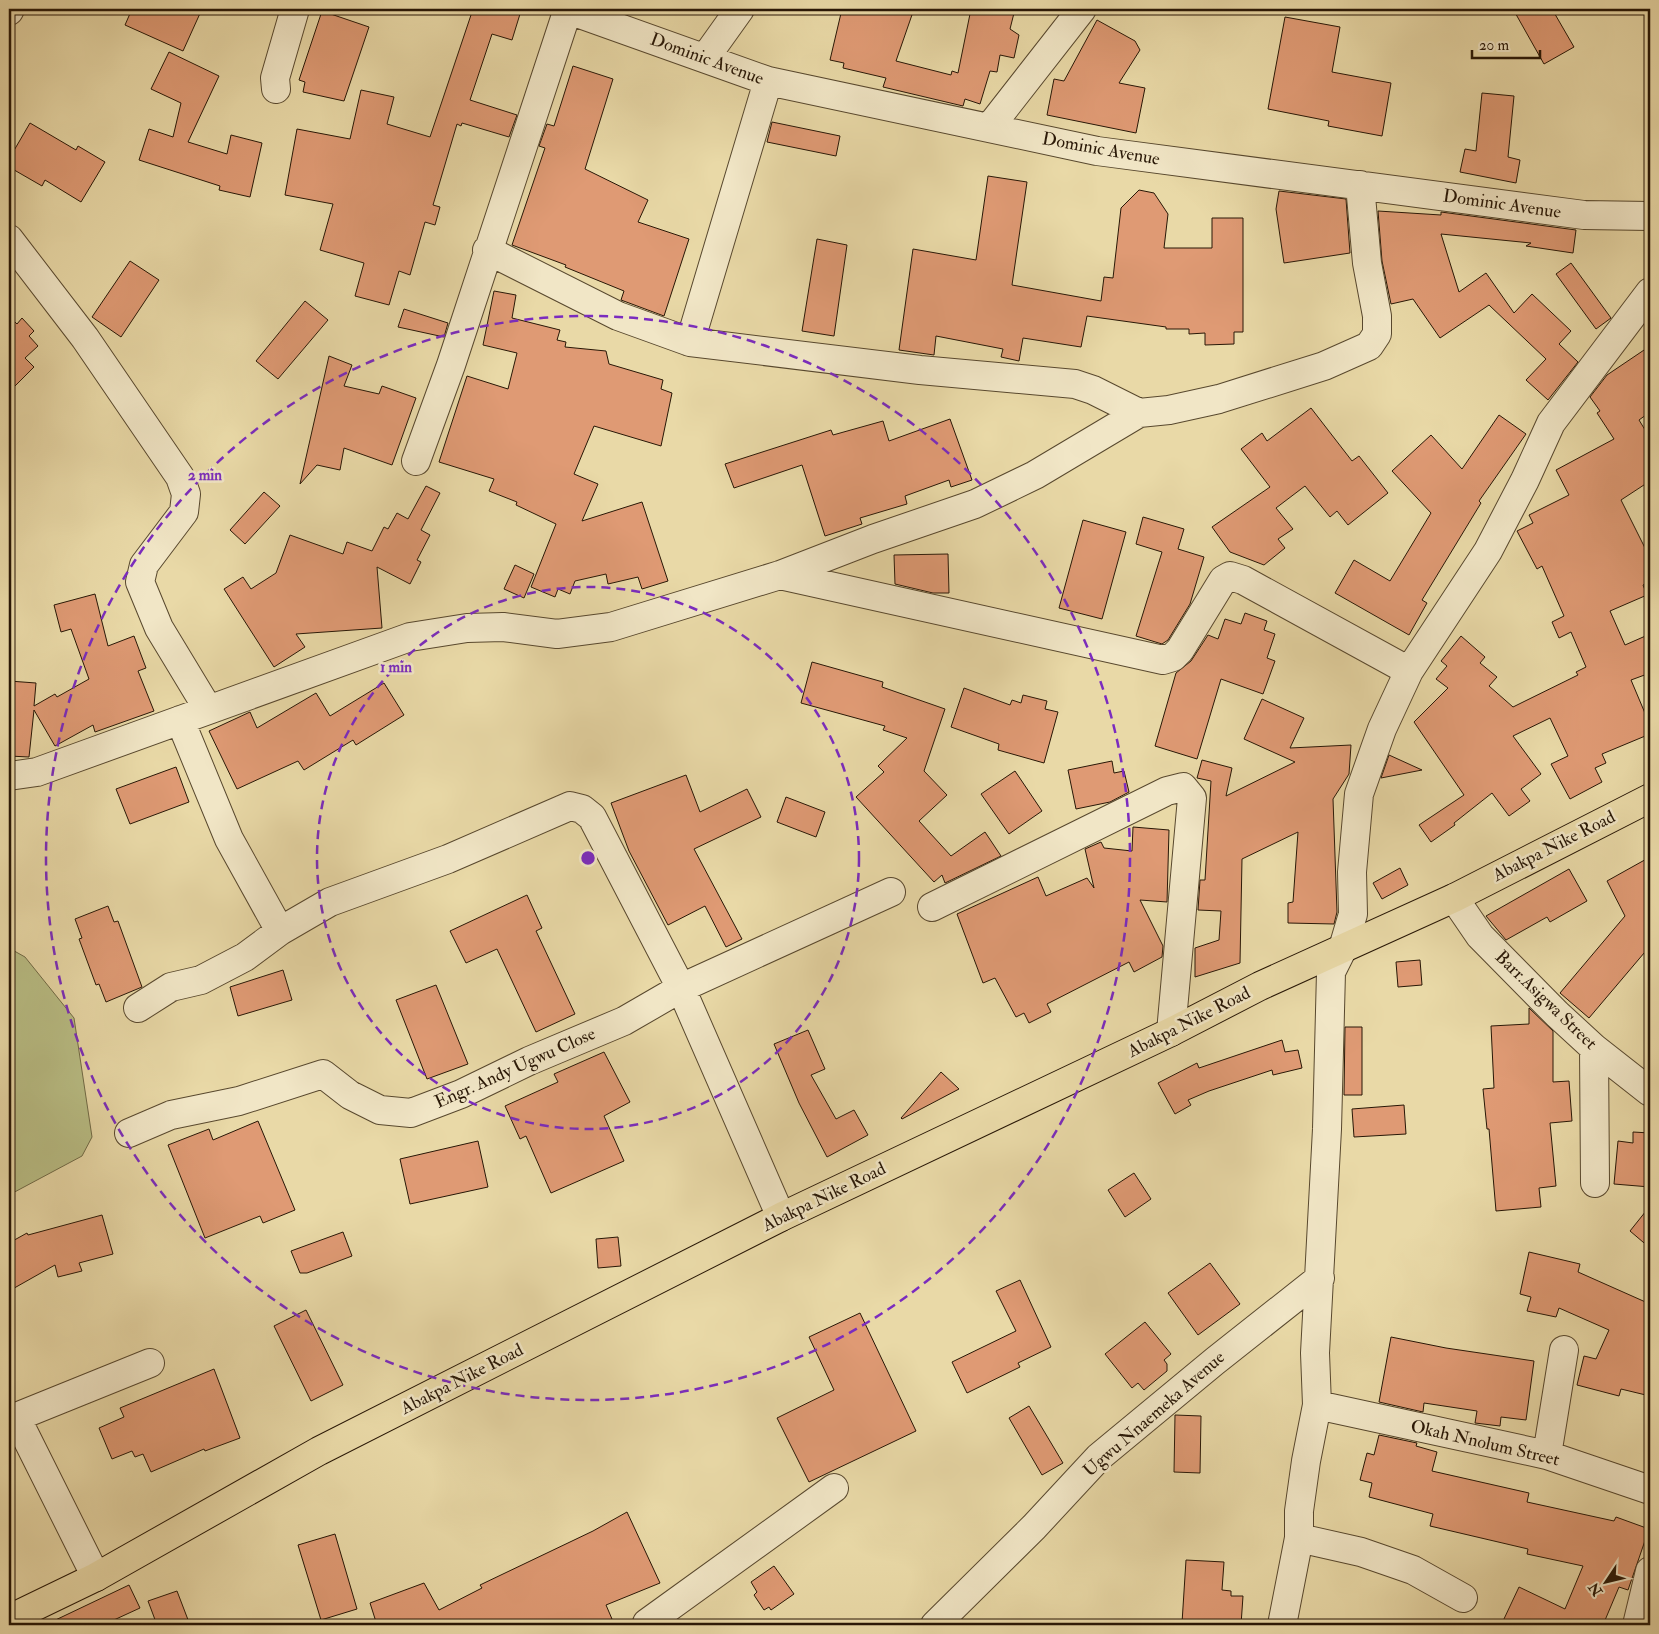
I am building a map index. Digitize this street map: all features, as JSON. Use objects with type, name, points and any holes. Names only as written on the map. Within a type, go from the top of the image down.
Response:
[{"type":"main road","name":"Abakpa Nike Road","points":[[9,1619],[96,1577],[319,1450],[781,1217],[1171,1032],[1260,986],[1454,898],[1650,798]]},
{"type":"street","points":[[276,89],[275,78],[295,9]]},
{"type":"street","points":[[416,461],[567,9]]},
{"type":"street","name":"Dominic Avenue","points":[[567,9],[768,81],[1097,151],[1584,215],[1650,216]]},
{"type":"street","points":[[705,58],[740,9]]},
{"type":"street","points":[[989,128],[1082,9]]},
{"type":"street","points":[[690,342],[768,81]]},
{"type":"street","points":[[9,776],[37,772],[410,638],[467,628],[503,626],[557,634],[611,628],[780,575],[873,539],[975,504],[1035,475],[1139,413],[1219,399],[1324,366],[1369,346],[1377,334],[1377,316],[1367,263],[1360,185]]},
{"type":"street","points":[[9,239],[86,338],[180,477],[186,494],[184,512],[144,565],[140,582],[159,628],[208,709]]},
{"type":"street","points":[[487,250],[618,316],[690,342],[920,370],[1075,384],[1093,390],[1139,413]]},
{"type":"street","points":[[1282,1625],[1299,1538],[1299,1512],[1306,1461],[1317,1405],[1316,1353],[1330,1052],[1331,972],[1343,948],[1353,914],[1352,872],[1359,794],[1382,729],[1408,671],[1488,551],[1525,480],[1551,423],[1650,292]]},
{"type":"street","points":[[780,575],[1163,660],[1173,657],[1180,650],[1223,580],[1230,576],[1244,580],[1408,671]]},
{"type":"street","points":[[180,720],[229,839],[280,931]]},
{"type":"street","points":[[932,907],[1167,791],[1182,787],[1192,798],[1171,1032]]},
{"type":"street","points":[[138,1008],[171,987],[201,980],[245,957],[280,931],[330,902],[448,859],[570,806],[582,809],[592,817],[681,988],[781,1217]]},
{"type":"street","name":"Engr. Andy Ugwu Close","points":[[129,1133],[171,1115],[239,1101],[323,1074],[350,1095],[380,1110],[411,1113],[461,1094],[529,1061],[624,1021],[681,988],[891,892]]},
{"type":"street","name":"Barr.Asigwa Street","points":[[1454,898],[1480,936],[1557,1014],[1594,1048],[1650,1092]]},
{"type":"street","points":[[1594,1048],[1595,1183]]},
{"type":"street","name":"Ugwu Nnaemeka Avenue","points":[[934,1625],[1034,1527],[1099,1457],[1215,1361],[1320,1278]]},
{"type":"street","points":[[1547,1455],[1564,1350]]},
{"type":"street","points":[[96,1577],[12,1419],[150,1363]]},
{"type":"street","name":"Okah Nnolum Street","points":[[1317,1405],[1547,1455],[1650,1490]]},
{"type":"street","points":[[647,1624],[834,1488]]},
{"type":"street","points":[[1299,1538],[1361,1552],[1413,1570],[1463,1598]]},
{"type":"street","points":[[1637,1625],[1650,1571]]},
{"type":"green space","points":[[9,948],[25,957],[74,1018],[92,1137],[82,1156],[9,1195]]},
{"type":"building","points":[[132,9],[202,9],[183,51],[125,25]]},
{"type":"building","points":[[473,9],[503,9],[520,14],[512,40],[492,34],[470,100],[517,115],[509,137],[462,123],[461,126],[457,124],[433,205],[440,207],[435,225],[425,222],[410,275],[399,271],[389,305],[355,296],[364,263],[320,250],[333,204],[285,195],[297,129],[350,139],[361,90],[394,97],[387,124],[430,137]]},
{"type":"building","points":[[842,9],[914,9],[896,61],[951,75],[952,71],[958,73],[971,9],[991,9],[1014,13],[1010,29],[1019,35],[1014,58],[1000,55],[997,72],[990,71],[980,104],[965,99],[963,106],[883,87],[886,78],[843,68],[844,63],[830,60]]},
{"type":"building","points":[[1513,9],[1552,9],[1574,47],[1544,64]]},
{"type":"building","points":[[322,11],[369,27],[344,101],[303,92],[305,82],[299,80]]},
{"type":"building","points":[[1285,17],[1340,27],[1332,72],[1391,83],[1382,136],[1328,126],[1329,121],[1268,109]]},
{"type":"building","points":[[1097,20],[1135,41],[1140,50],[1119,83],[1145,88],[1136,133],[1047,115],[1054,79],[1064,81]]},
{"type":"building","points":[[169,52],[219,76],[188,142],[227,154],[231,135],[262,143],[250,197],[219,190],[220,186],[139,160],[149,129],[173,137],[181,103],[151,89]]},
{"type":"building","points":[[573,66],[613,79],[585,169],[648,200],[638,222],[689,239],[664,316],[621,300],[624,291],[565,267],[566,265],[512,245],[545,148],[539,146],[547,124],[554,126]]},
{"type":"building","points":[[1482,93],[1514,96],[1508,157],[1520,160],[1516,183],[1460,172],[1465,149],[1476,151]]},
{"type":"building","points":[[772,122],[840,136],[836,156],[767,142]]},
{"type":"building","points":[[30,123],[76,150],[78,146],[105,162],[81,202],[45,180],[42,186],[9,167],[9,159]]},
{"type":"building","points":[[988,176],[1027,182],[1012,285],[1101,301],[1104,277],[1113,278],[1121,208],[1139,190],[1154,193],[1168,214],[1164,248],[1212,248],[1212,218],[1243,218],[1243,332],[1234,332],[1234,344],[1205,345],[1205,333],[1189,334],[1189,329],[1166,329],[1166,327],[1087,316],[1081,347],[1023,338],[1019,361],[1001,357],[1003,349],[936,336],[934,355],[899,350],[913,249],[976,260]]},
{"type":"building","points":[[1279,191],[1346,199],[1350,253],[1284,263],[1276,209]]},
{"type":"building","points":[[1378,211],[1441,215],[1441,212],[1576,230],[1573,253],[1526,246],[1531,243],[1441,234],[1459,292],[1486,273],[1514,313],[1532,294],[1571,331],[1559,344],[1578,362],[1548,400],[1526,380],[1546,359],[1489,305],[1440,338],[1413,299],[1391,304],[1382,261]]},
{"type":"building","points":[[817,239],[847,245],[834,336],[802,331]]},
{"type":"building","points":[[130,261],[159,280],[121,337],[92,317]]},
{"type":"building","points":[[1571,263],[1611,318],[1596,329],[1556,274]]},
{"type":"building","points":[[494,291],[516,295],[512,318],[560,330],[557,340],[566,342],[565,347],[606,351],[609,364],[663,380],[661,389],[672,393],[661,446],[594,426],[574,474],[598,484],[582,521],[642,502],[668,581],[642,589],[638,577],[608,584],[606,574],[575,581],[570,594],[558,589],[555,597],[531,587],[556,524],[516,505],[517,502],[489,491],[494,479],[439,462],[467,376],[508,389],[517,353],[483,345]]},
{"type":"building","points":[[305,301],[328,320],[278,379],[256,361]]},
{"type":"building","points":[[404,309],[448,323],[444,337],[398,327]]},
{"type":"building","points":[[9,316],[17,324],[22,318],[34,331],[29,336],[38,346],[25,358],[34,367],[9,392]]},
{"type":"building","points":[[1650,346],[1650,412],[1639,420],[1650,438],[1650,481],[1621,500],[1650,558],[1650,581],[1643,585],[1647,595],[1610,611],[1625,645],[1650,634],[1650,673],[1631,680],[1650,725],[1650,734],[1602,754],[1606,763],[1595,768],[1602,782],[1570,799],[1551,764],[1568,756],[1550,718],[1513,736],[1541,774],[1521,789],[1530,801],[1509,816],[1492,793],[1454,823],[1455,825],[1431,842],[1419,825],[1464,795],[1414,722],[1448,688],[1436,679],[1447,666],[1441,661],[1461,636],[1485,657],[1480,663],[1497,677],[1489,686],[1513,707],[1578,675],[1576,672],[1586,667],[1571,632],[1559,638],[1552,622],[1564,616],[1542,566],[1537,569],[1517,531],[1533,523],[1529,515],[1569,495],[1556,470],[1614,439],[1597,413],[1600,411],[1590,397],[1607,375]]},
{"type":"building","points":[[329,356],[352,365],[344,386],[379,394],[382,386],[416,398],[392,465],[344,448],[340,470],[317,465],[300,484]]},
{"type":"building","points":[[1311,408],[1352,461],[1359,456],[1388,493],[1348,525],[1337,511],[1330,517],[1305,486],[1276,508],[1293,529],[1278,539],[1285,548],[1264,565],[1230,552],[1212,527],[1270,487],[1241,449],[1262,433],[1267,441]]},
{"type":"building","points":[[1499,415],[1526,434],[1479,501],[1481,503],[1422,600],[1427,603],[1409,635],[1335,593],[1354,560],[1390,581],[1431,513],[1392,471],[1431,435],[1462,469]]},
{"type":"building","points":[[950,419],[972,480],[951,487],[949,480],[905,496],[907,504],[860,518],[862,524],[825,536],[802,465],[734,488],[725,464],[831,430],[833,435],[883,421],[889,441]]},
{"type":"building","points":[[426,486],[440,493],[421,530],[430,535],[417,560],[421,562],[410,584],[377,567],[382,628],[296,634],[305,647],[274,667],[224,589],[243,577],[251,589],[276,573],[290,535],[343,554],[347,542],[372,551],[384,527],[388,529],[397,513],[408,519]]},
{"type":"building","points":[[264,492],[280,506],[245,544],[230,530]]},
{"type":"building","points":[[1143,517],[1184,529],[1178,549],[1204,557],[1190,604],[1168,640],[1162,644],[1136,636],[1162,552],[1136,544]]},
{"type":"building","points":[[1083,520],[1126,532],[1102,619],[1059,608]]},
{"type":"building","points":[[948,554],[949,593],[933,593],[895,584],[894,555]]},
{"type":"building","points":[[515,565],[534,574],[524,598],[504,589]]},
{"type":"building","points":[[95,594],[108,646],[134,636],[146,668],[138,671],[154,711],[95,732],[93,725],[55,746],[34,710],[29,757],[9,756],[9,681],[36,683],[34,706],[55,694],[57,697],[89,679],[71,629],[61,632],[54,605]]},
{"type":"building","points":[[1245,613],[1267,621],[1264,630],[1275,634],[1267,658],[1275,661],[1263,694],[1221,679],[1197,759],[1155,746],[1176,673],[1191,661],[1208,635],[1218,639],[1225,619],[1241,624]]},
{"type":"building","points":[[812,662],[883,682],[882,687],[945,709],[924,771],[947,795],[919,821],[951,856],[985,832],[1001,856],[945,883],[942,875],[934,882],[856,797],[884,772],[878,766],[907,738],[883,730],[885,726],[801,703]]},
{"type":"building","points":[[384,683],[404,715],[356,745],[353,740],[304,770],[298,761],[237,789],[209,731],[250,712],[257,728],[316,693],[330,716]]},
{"type":"building","points":[[964,688],[1010,705],[1012,700],[1021,703],[1023,695],[1047,701],[1045,709],[1058,712],[1044,763],[998,750],[999,744],[951,727]]},
{"type":"building","points":[[1262,699],[1304,718],[1290,748],[1351,745],[1349,774],[1333,799],[1337,912],[1334,924],[1288,923],[1288,903],[1293,902],[1298,832],[1242,859],[1240,963],[1195,977],[1195,948],[1219,940],[1221,911],[1198,910],[1200,880],[1205,880],[1211,781],[1197,778],[1202,760],[1232,768],[1226,796],[1295,762],[1244,739]]},
{"type":"building","points":[[1389,755],[1422,770],[1381,778]]},
{"type":"building","points":[[1112,761],[1114,773],[1124,771],[1129,792],[1110,802],[1076,809],[1068,770]]},
{"type":"building","points":[[176,767],[189,802],[130,824],[116,789]]},
{"type":"building","points":[[1015,771],[1042,811],[1009,834],[981,794]]},
{"type":"building","points":[[686,775],[700,812],[747,789],[761,817],[694,849],[742,939],[726,947],[705,906],[668,925],[629,851],[611,803]]},
{"type":"building","points":[[786,797],[825,812],[816,837],[777,822]]},
{"type":"building","points":[[1133,827],[1169,830],[1167,902],[1140,900],[1163,946],[1162,957],[1134,972],[1129,962],[1047,1004],[1051,1012],[1029,1023],[1024,1013],[1016,1017],[995,978],[983,983],[957,914],[1038,877],[1046,896],[1087,878],[1094,888],[1085,849],[1101,842],[1104,848],[1132,851]]},
{"type":"building","points":[[1650,857],[1650,946],[1589,1018],[1560,993],[1625,916],[1607,881]]},
{"type":"building","points":[[1400,868],[1408,885],[1382,899],[1373,883]]},
{"type":"building","points":[[1569,869],[1587,901],[1550,922],[1547,917],[1506,940],[1486,916]]},
{"type":"building","points":[[527,895],[542,928],[536,931],[575,1014],[536,1032],[497,949],[466,963],[450,931]]},
{"type":"building","points":[[108,906],[114,922],[118,921],[142,987],[106,1002],[99,984],[96,985],[79,939],[82,938],[75,919]]},
{"type":"building","points":[[1420,960],[1422,985],[1398,987],[1396,962]]},
{"type":"building","points":[[283,970],[292,1000],[238,1016],[230,987]]},
{"type":"building","points":[[436,985],[468,1064],[427,1079],[396,1000]]},
{"type":"building","points":[[1529,1008],[1553,1031],[1553,1082],[1569,1081],[1572,1121],[1550,1123],[1556,1186],[1539,1188],[1541,1207],[1496,1211],[1489,1129],[1487,1129],[1483,1089],[1494,1088],[1491,1026],[1529,1024]]},
{"type":"building","points":[[1345,1027],[1362,1027],[1362,1095],[1344,1095]]},
{"type":"building","points":[[808,1030],[825,1069],[811,1075],[836,1119],[854,1110],[868,1135],[827,1157],[799,1103],[774,1044]]},
{"type":"building","points":[[1282,1040],[1285,1052],[1298,1050],[1302,1068],[1273,1075],[1272,1070],[1209,1091],[1188,1100],[1191,1105],[1175,1114],[1158,1083],[1197,1063],[1199,1068]]},
{"type":"building","points":[[604,1052],[630,1102],[604,1116],[624,1161],[551,1193],[526,1136],[520,1139],[505,1106],[558,1082],[554,1074]]},
{"type":"building","points":[[941,1072],[959,1089],[902,1119],[901,1118]]},
{"type":"building","points":[[1404,1105],[1406,1134],[1354,1137],[1352,1109]]},
{"type":"building","points":[[258,1121],[295,1210],[263,1223],[260,1216],[205,1238],[168,1145],[209,1129],[213,1140]]},
{"type":"building","points":[[1633,1132],[1650,1133],[1650,1187],[1614,1184],[1618,1141],[1633,1143]]},
{"type":"building","points":[[478,1141],[488,1187],[410,1204],[400,1159]]},
{"type":"building","points":[[1134,1173],[1151,1199],[1125,1217],[1108,1190]]},
{"type":"building","points":[[1650,1206],[1650,1248],[1630,1231]]},
{"type":"building","points":[[102,1215],[113,1254],[79,1263],[82,1271],[58,1277],[55,1265],[9,1291],[9,1243],[27,1233],[28,1235]]},
{"type":"building","points":[[343,1232],[352,1256],[307,1273],[300,1273],[291,1251]]},
{"type":"building","points":[[618,1237],[621,1266],[598,1268],[596,1239]]},
{"type":"building","points":[[1529,1252],[1580,1264],[1578,1272],[1650,1304],[1650,1396],[1621,1389],[1619,1396],[1577,1385],[1584,1356],[1596,1359],[1609,1330],[1559,1308],[1556,1317],[1527,1311],[1531,1297],[1520,1294]]},
{"type":"building","points":[[1210,1263],[1240,1304],[1198,1335],[1168,1293]]},
{"type":"building","points":[[1020,1280],[1051,1347],[1018,1363],[1020,1367],[967,1393],[952,1362],[1016,1331],[996,1291]]},
{"type":"building","points":[[306,1310],[343,1385],[311,1401],[274,1326]]},
{"type":"building","points":[[860,1313],[916,1431],[809,1482],[777,1418],[834,1390],[809,1337]]},
{"type":"building","points":[[1145,1322],[1171,1354],[1164,1360],[1167,1364],[1167,1371],[1144,1390],[1138,1383],[1132,1388],[1105,1354]]},
{"type":"building","points":[[1391,1337],[1446,1348],[1534,1361],[1526,1420],[1501,1417],[1500,1426],[1475,1423],[1477,1411],[1424,1403],[1423,1412],[1379,1402]]},
{"type":"building","points":[[214,1369],[240,1438],[205,1451],[204,1449],[151,1472],[143,1454],[135,1457],[132,1451],[112,1459],[99,1428],[124,1417],[120,1408]]},
{"type":"building","points":[[1029,1406],[1063,1463],[1042,1475],[1009,1418]]},
{"type":"building","points":[[1175,1415],[1201,1416],[1200,1473],[1174,1472]]},
{"type":"building","points":[[1379,1435],[1417,1443],[1416,1446],[1437,1452],[1432,1471],[1529,1493],[1527,1502],[1614,1521],[1616,1517],[1649,1529],[1628,1590],[1619,1587],[1603,1625],[1513,1625],[1503,1621],[1519,1587],[1565,1609],[1583,1566],[1527,1554],[1528,1549],[1430,1526],[1433,1514],[1369,1497],[1372,1483],[1360,1480],[1367,1453],[1374,1455]]},
{"type":"building","points":[[627,1512],[660,1583],[606,1605],[612,1619],[598,1625],[377,1625],[370,1603],[424,1583],[439,1610],[482,1588],[480,1585],[593,1531]]},
{"type":"building","points":[[335,1534],[357,1609],[321,1620],[298,1545]]},
{"type":"building","points":[[1186,1560],[1224,1562],[1222,1590],[1231,1591],[1231,1596],[1243,1596],[1241,1625],[1182,1623]]},
{"type":"building","points":[[774,1566],[794,1594],[771,1610],[769,1607],[764,1610],[754,1595],[757,1592],[751,1582]]},
{"type":"building","points":[[129,1585],[140,1608],[103,1625],[45,1625]]},
{"type":"building","points":[[177,1591],[190,1625],[157,1625],[148,1601]]}]
